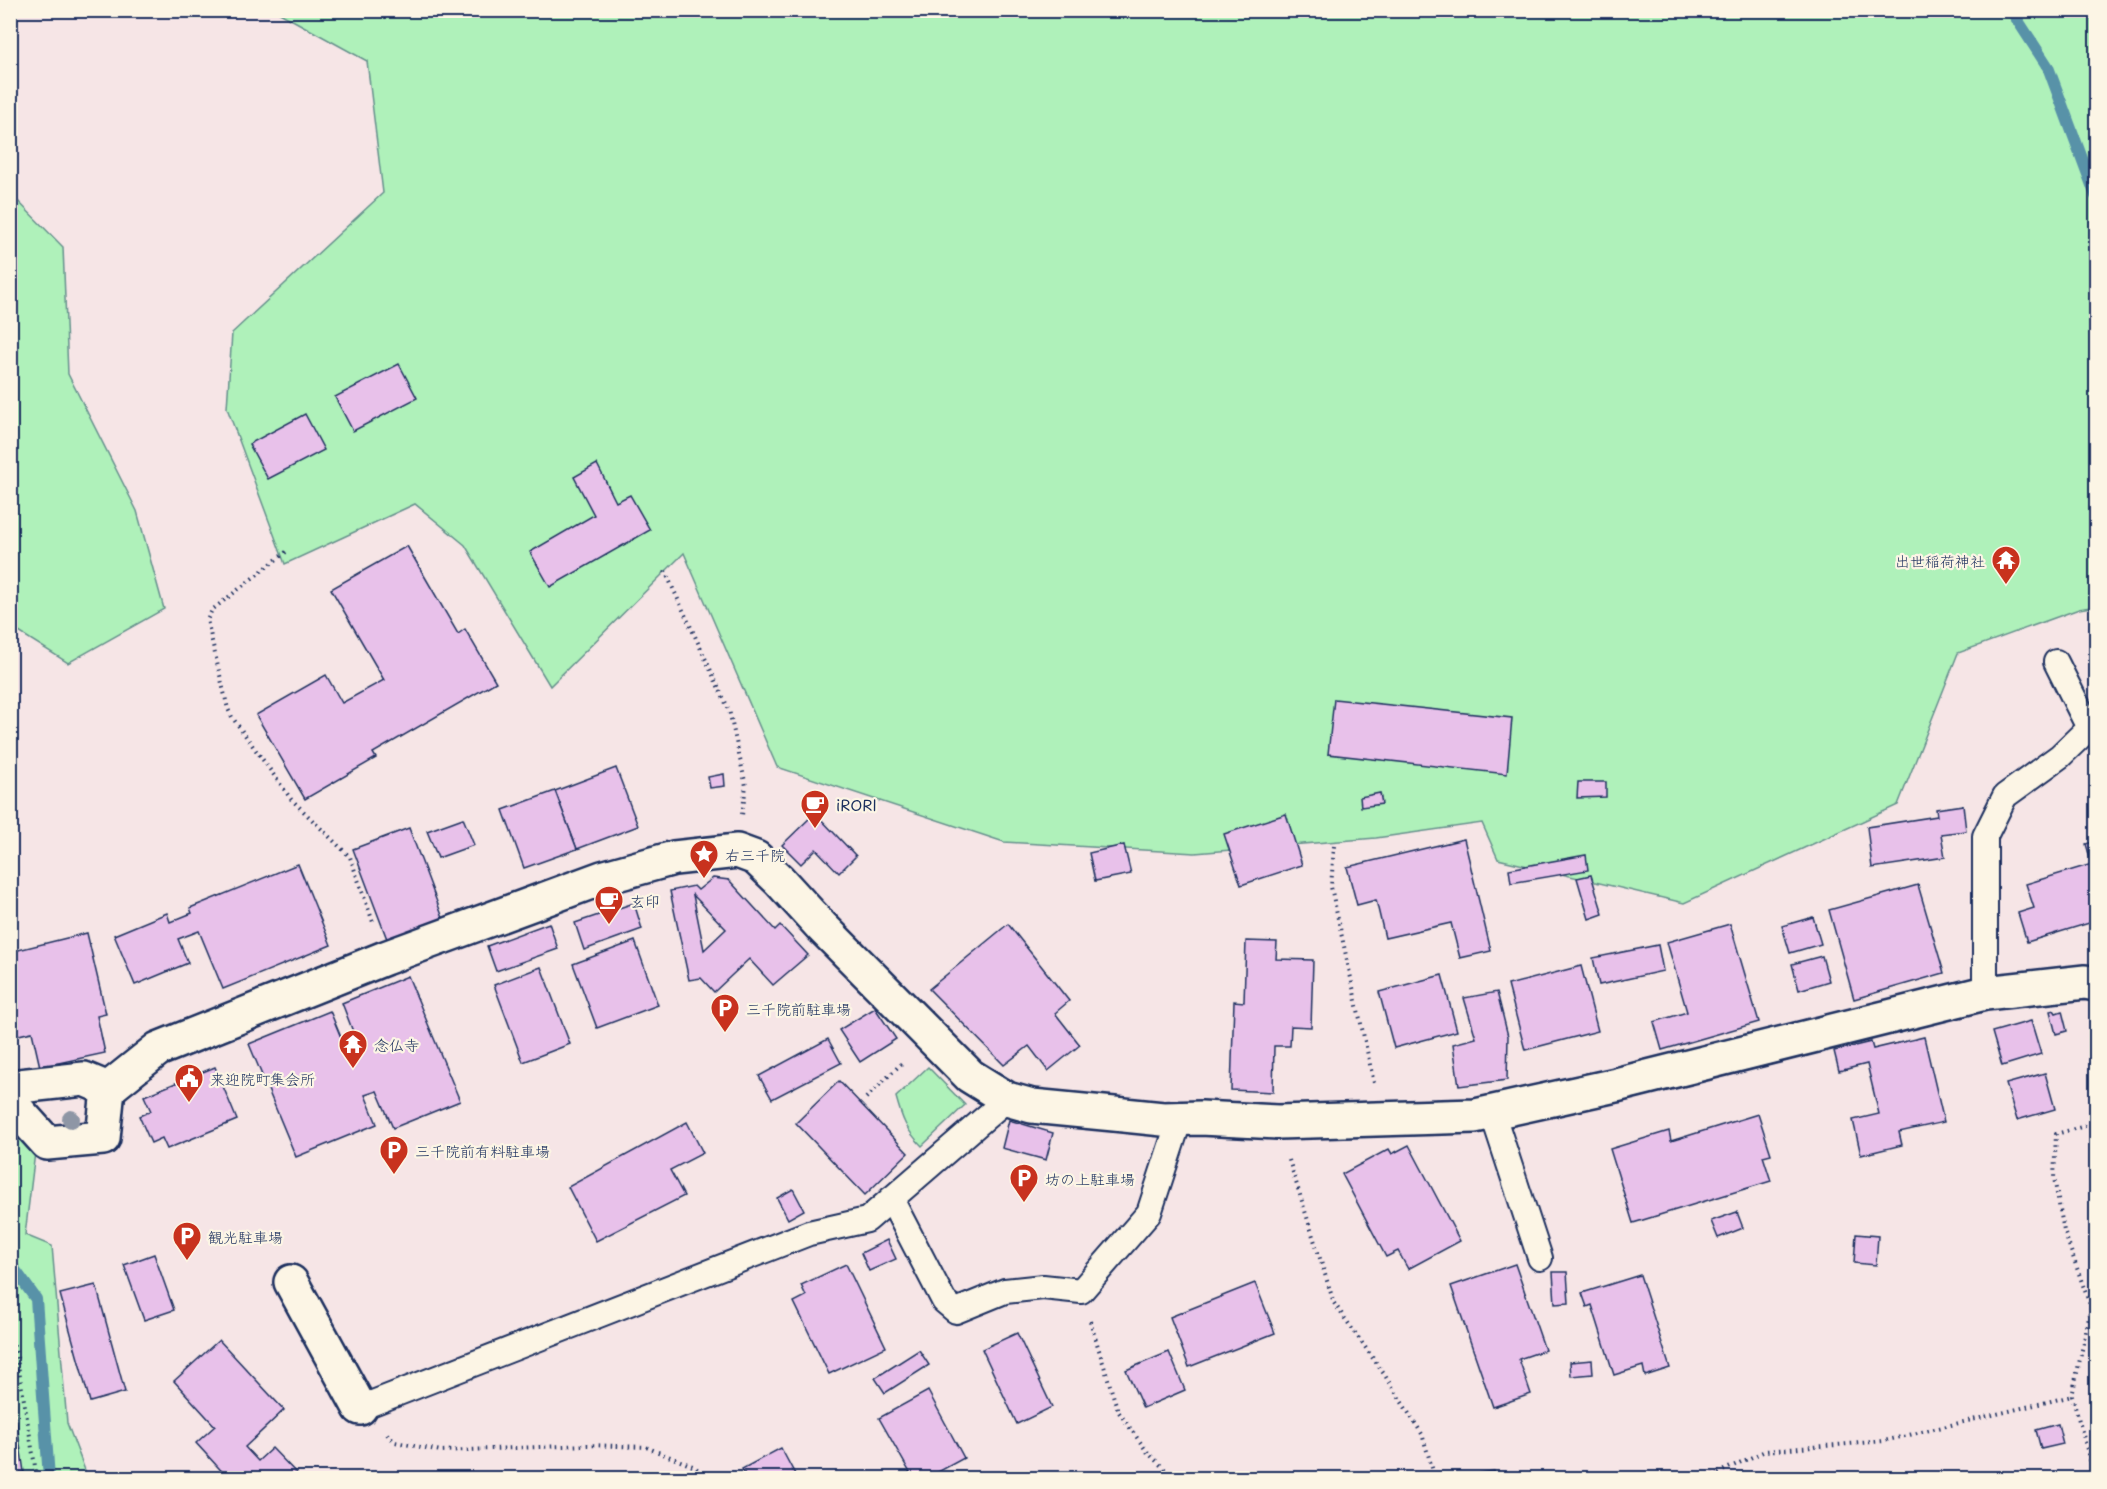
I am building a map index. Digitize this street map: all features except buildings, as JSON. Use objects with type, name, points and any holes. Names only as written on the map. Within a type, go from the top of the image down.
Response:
[{"type":"street","points":[[10,1102],[47,1143],[103,1138],[108,1089],[158,1049],[385,958],[602,878],[674,858],[737,851],[756,858],[779,880],[822,927],[970,1076],[1007,1099],[1032,1106],[1163,1119],[1278,1122],[1475,1116],[1616,1085],[1985,993],[2085,982],[2097,984]]},
{"type":"street","points":[[10,1087],[84,1079],[108,1089]]},
{"type":"street","points":[[291,1282],[360,1408]]},
{"type":"lane","points":[[1985,993],[1986,836],[2005,796],[2060,756],[2089,728],[2056,662]]},
{"type":"lane","points":[[360,1408],[809,1233],[867,1220],[1007,1099]]},
{"type":"lane","points":[[1492,1112],[1540,1258]]},
{"type":"lane","points":[[891,1199],[944,1301],[956,1311],[1005,1291],[1043,1287],[1081,1291],[1149,1213],[1180,1119]]},
{"type":"path","points":[[286,552],[212,610],[207,620],[228,709],[291,799],[350,857],[385,958]]},
{"type":"path","points":[[665,571],[729,710],[746,786],[737,851]]},
{"type":"path","points":[[1334,846],[1331,887],[1381,1119]]},
{"type":"path","points":[[866,1098],[930,1035]]},
{"type":"path","points":[[1278,1122],[1334,1303],[1384,1374],[1422,1434],[1435,1479]]},
{"type":"path","points":[[2095,1479],[2072,1396],[2091,1308],[2064,1231],[2054,1178],[2056,1134],[2097,1123]]},
{"type":"path","points":[[1081,1291],[1118,1411],[1148,1453],[1174,1479]]},
{"type":"path","points":[[10,1334],[16,1353],[37,1479]]},
{"type":"path","points":[[1707,1479],[1765,1451],[1884,1442],[2072,1396]]},
{"type":"path","points":[[360,1408],[395,1442],[441,1451],[588,1445],[646,1447],[695,1467],[706,1479]]},
{"type":"green space","points":[[276,11],[2096,11],[2096,606],[2079,609],[1958,653],[1898,805],[1684,903],[1498,859],[1482,823],[1376,838],[1195,853],[1004,842],[777,767],[684,553],[550,686],[465,545],[415,504],[285,564],[227,408],[232,333],[383,193],[367,61]]},
{"type":"green space","points":[[11,194],[63,247],[68,374],[137,511],[164,609],[68,663],[11,627]]},
{"type":"green space","points":[[928,1067],[965,1105],[922,1146],[905,1124],[896,1097]]},
{"type":"green space","points":[[10,1137],[36,1144],[25,1235],[52,1246],[67,1423],[88,1478],[11,1478]]},
{"type":"waterway","points":[[2011,10],[2048,67],[2096,196]]},
{"type":"waterway","points":[[10,1263],[36,1299],[49,1478]]},
{"type":"place","name":"出世稲荷神社","points":[[2006,586]]},
{"type":"place","name":"iRORI","points":[[815,830]]},
{"type":"place","name":"右三千院","points":[[704,880]]},
{"type":"place","name":"玄印","points":[[609,926]]},
{"type":"place","name":"三千院前駐車場","points":[[725,1034]]},
{"type":"place","name":"念仏寺","points":[[353,1070]]},
{"type":"place","name":"来迎院町集会所","points":[[189,1104]]},
{"type":"place","name":"三千院前有料駐車場","points":[[394,1176]]},
{"type":"place","name":"坊の上駐車場","points":[[1024,1204]]},
{"type":"place","name":"観光駐車場","points":[[187,1262]]}]
